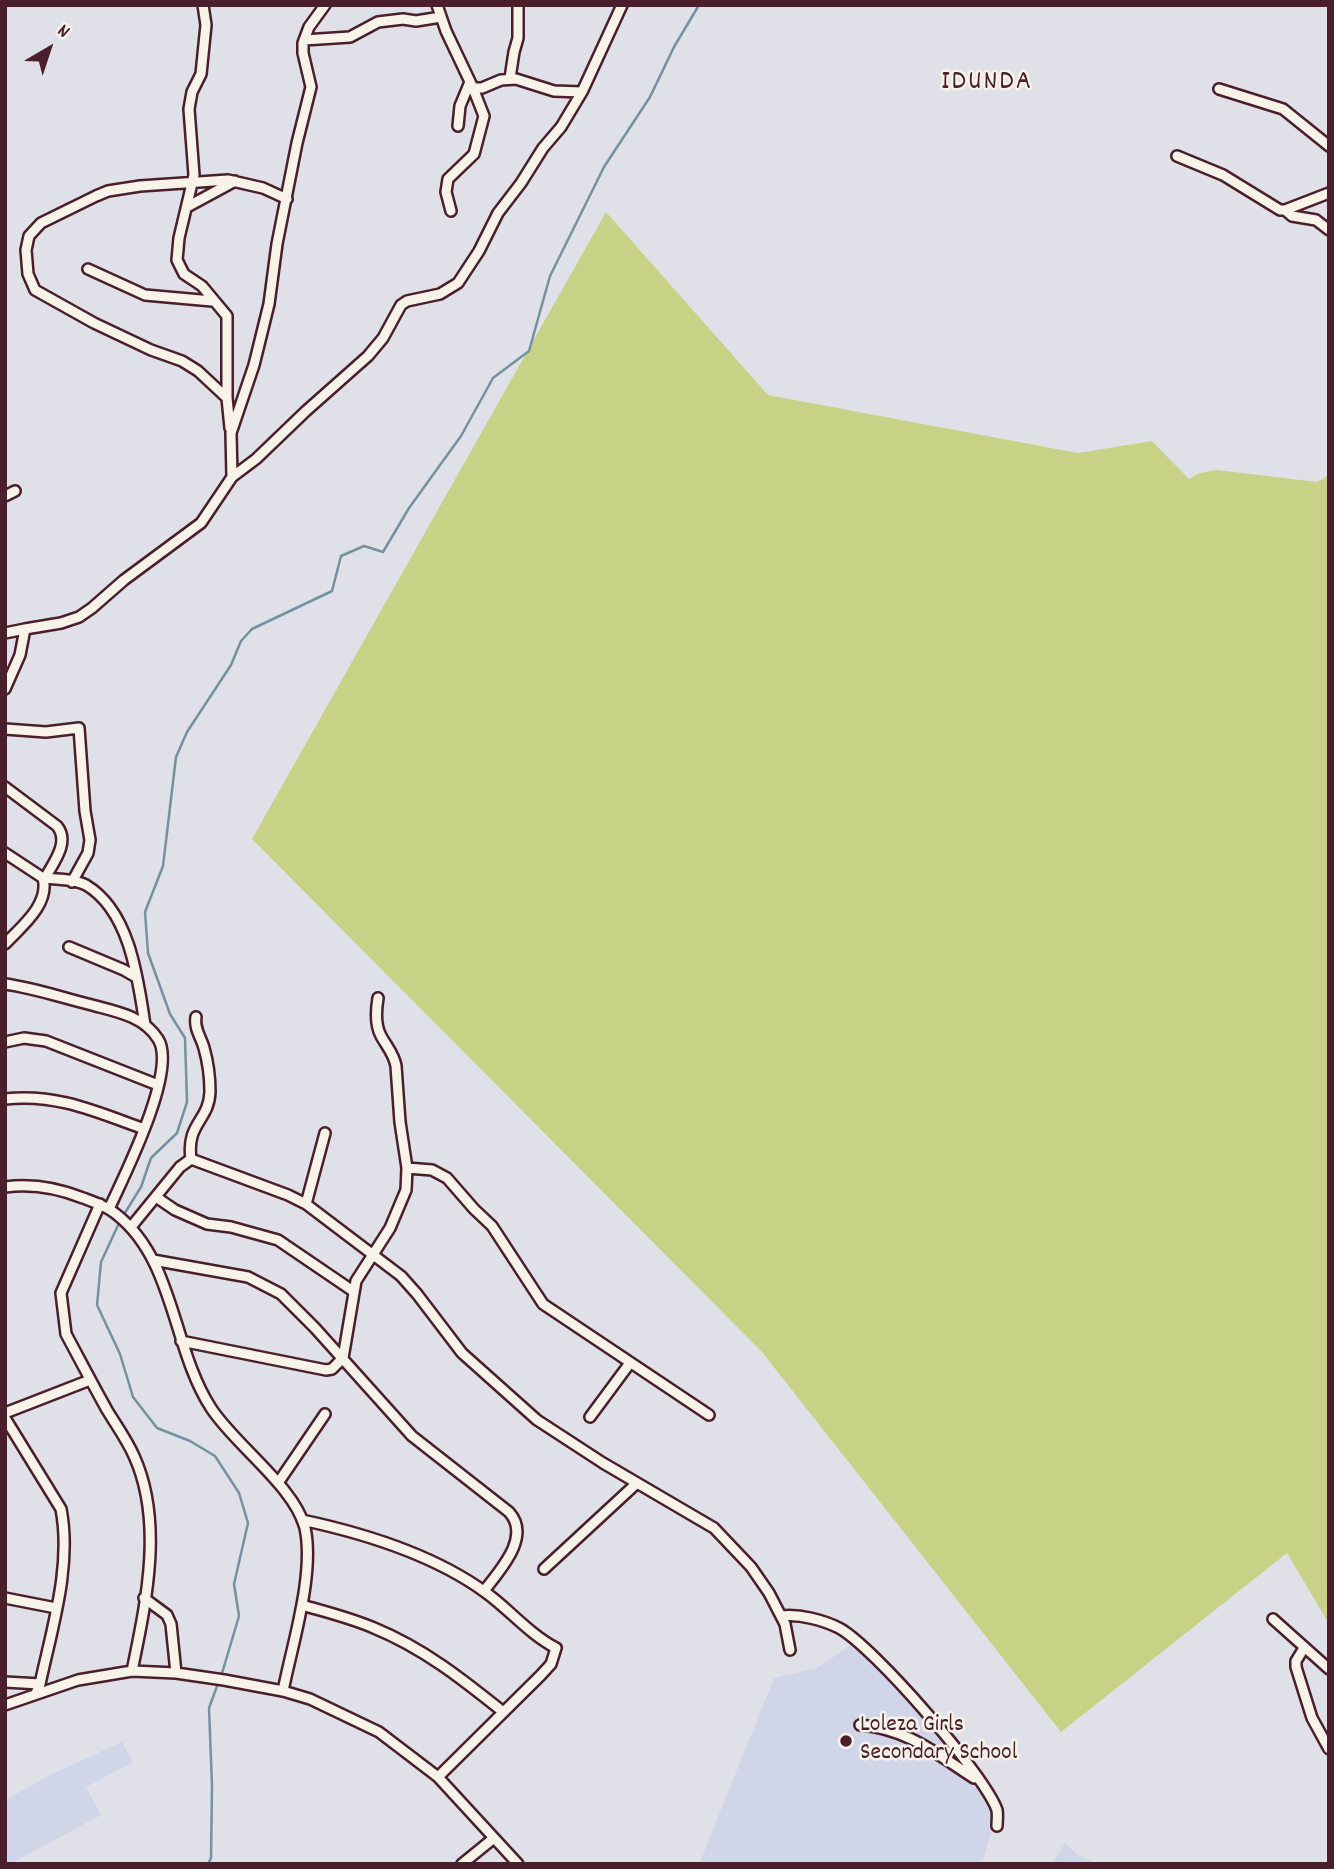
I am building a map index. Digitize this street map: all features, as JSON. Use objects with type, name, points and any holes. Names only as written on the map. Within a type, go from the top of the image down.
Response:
[{"type":"street","points":[[203,5],[206,16],[201,74],[192,92],[189,109],[195,164],[177,260],[184,274],[202,286],[225,312],[228,322],[227,398],[232,477]]},
{"type":"street","points":[[231,433],[254,365],[269,304],[277,244],[311,87],[303,53],[304,40],[309,27],[326,5]]},
{"type":"street","points":[[437,5],[484,116],[474,154],[448,179],[446,192],[451,211]]},
{"type":"street","points":[[510,78],[518,38],[518,5]]},
{"type":"street","points":[[5,634],[61,623],[79,617],[92,608],[124,580],[201,523],[232,477],[256,460],[306,411],[360,365],[383,338],[401,305],[407,301],[440,294],[458,283],[480,251],[501,207],[557,133],[582,92],[622,5]]},
{"type":"street","points":[[304,40],[350,37],[384,20],[416,21],[441,17]]},
{"type":"street","points":[[471,85],[482,88],[510,78],[554,91],[582,92]]},
{"type":"street","points":[[458,127],[460,106],[471,85]]},
{"type":"street","points":[[1219,89],[1283,109],[1329,146]]},
{"type":"street","points":[[1177,156],[1223,175],[1292,216],[1316,220],[1329,230]]},
{"type":"street","points":[[187,207],[235,181]]},
{"type":"street","points":[[227,398],[198,370],[151,350],[35,290],[27,274],[26,250],[29,236],[41,223],[108,191],[159,184],[235,181],[263,188],[287,199]]},
{"type":"street","points":[[1285,210],[1329,192]]},
{"type":"street","points":[[88,269],[145,295],[212,300]]},
{"type":"street","points":[[5,689],[20,656],[26,629]]},
{"type":"street","points":[[5,729],[46,732],[79,728],[85,811],[90,840],[88,853],[72,882]]},
{"type":"street","points":[[5,787],[63,833],[63,843],[44,878],[44,900],[5,944]]},
{"type":"street","points":[[5,866],[10,856],[44,878],[86,885],[98,895],[127,938],[145,1025]]},
{"type":"street","points":[[69,947],[136,977]]},
{"type":"street","points":[[5,984],[45,991],[132,1017],[145,1025],[159,1041],[163,1055],[158,1085],[144,1129],[108,1209],[61,1293],[66,1334],[134,1456],[143,1483],[150,1536],[144,1598],[132,1671]]},
{"type":"street","points":[[181,1340],[326,1370],[332,1369],[343,1358],[353,1292],[359,1273],[395,1219],[405,1190],[407,1168],[395,1057],[379,1033],[378,998]]},
{"type":"street","points":[[191,1159],[191,1133],[208,1107],[210,1094],[209,1072],[205,1050],[195,1026],[196,1017]]},
{"type":"street","points":[[5,1042],[24,1038],[46,1041],[158,1085]]},
{"type":"street","points":[[5,1099],[51,1098],[144,1129]]},
{"type":"street","points":[[306,1204],[325,1133]]},
{"type":"street","points":[[131,1227],[180,1167],[191,1159]]},
{"type":"street","points":[[191,1159],[306,1204],[374,1254],[409,1284],[462,1353],[551,1430],[704,1520],[722,1535],[751,1567],[782,1616],[790,1650]]},
{"type":"street","points":[[407,1168],[432,1170],[447,1178],[492,1226],[543,1304],[709,1415]]},
{"type":"street","points":[[5,1187],[44,1186],[108,1209],[131,1227],[153,1260],[196,1380],[211,1409],[278,1483],[302,1520],[307,1562],[302,1605],[283,1691]]},
{"type":"street","points":[[156,1197],[175,1210],[207,1224],[231,1227],[278,1240],[353,1292]]},
{"type":"street","points":[[153,1260],[223,1271],[248,1277],[268,1286],[294,1305],[412,1436],[514,1518],[516,1537],[513,1548],[484,1591]]},
{"type":"street","points":[[590,1417],[630,1363]]},
{"type":"street","points":[[38,1688],[56,1608],[64,1551],[61,1509],[5,1416],[90,1380]]},
{"type":"street","points":[[278,1483],[326,1414]]},
{"type":"street","points":[[544,1569],[637,1483]]},
{"type":"street","points":[[302,1520],[336,1527],[397,1547],[443,1568],[484,1591],[543,1641],[556,1648],[551,1664],[438,1777]]},
{"type":"street","points":[[5,1598],[56,1608]]},
{"type":"street","points":[[144,1598],[167,1615],[171,1624],[176,1673]]},
{"type":"street","points":[[302,1605],[373,1628],[408,1644],[450,1670],[502,1711]]},
{"type":"street","points":[[782,1616],[810,1618],[839,1628],[869,1652],[938,1727],[980,1783],[996,1810],[997,1826]]},
{"type":"street","points":[[1273,1619],[1329,1669]]},
{"type":"street","points":[[1304,1648],[1296,1661],[1296,1667],[1312,1718],[1329,1749]]},
{"type":"street","points":[[5,1704],[38,1688],[132,1671],[176,1673],[283,1691],[338,1711],[379,1732],[438,1777],[518,1864]]},
{"type":"street","points":[[5,1682],[38,1688]]},
{"type":"street","points":[[860,1725],[888,1728],[911,1738],[980,1783]]},
{"type":"street","points":[[462,1864],[494,1839]]},
{"type":"shaded area","name":"Loleza Girls Secondary School","points":[[854,1643],[999,1804],[982,1864],[699,1864],[774,1678],[817,1668]]},
{"type":"shaded area","points":[[122,1742],[133,1762],[86,1787],[101,1815],[10,1864],[5,1864],[5,1800],[50,1775]]},
{"type":"shaded area","points":[[1065,1843],[1076,1854],[1098,1864],[1052,1864]]},
{"type":"green space","points":[[606,212],[768,395],[1078,453],[1152,441],[1189,479],[1200,473],[1217,470],[1317,482],[1329,475],[1329,1624],[1287,1553],[1061,1732],[762,1352],[252,839]]},
{"type":"waterway","points":[[123,1216],[141,1187],[151,1158],[177,1133],[187,1102],[185,1038],[170,1014],[148,953],[145,912],[163,866],[176,757],[187,732],[231,665],[241,641],[252,629],[332,591],[341,556],[364,546],[383,552],[409,508],[461,436],[493,378],[529,351],[550,276],[604,167],[650,97],[674,47],[699,5]]},
{"type":"waterway","points":[[120,1221],[101,1262],[97,1305],[120,1354],[133,1397],[157,1428],[190,1441],[215,1456],[239,1493],[248,1523],[234,1584],[239,1616],[209,1708],[212,1786],[211,1858],[208,1864]]},
{"type":"place","name":"Loleza Girls Secondary School","points":[[846,1741]]},
{"type":"district","name":"IDUNDA","points":[[987,84]]}]
